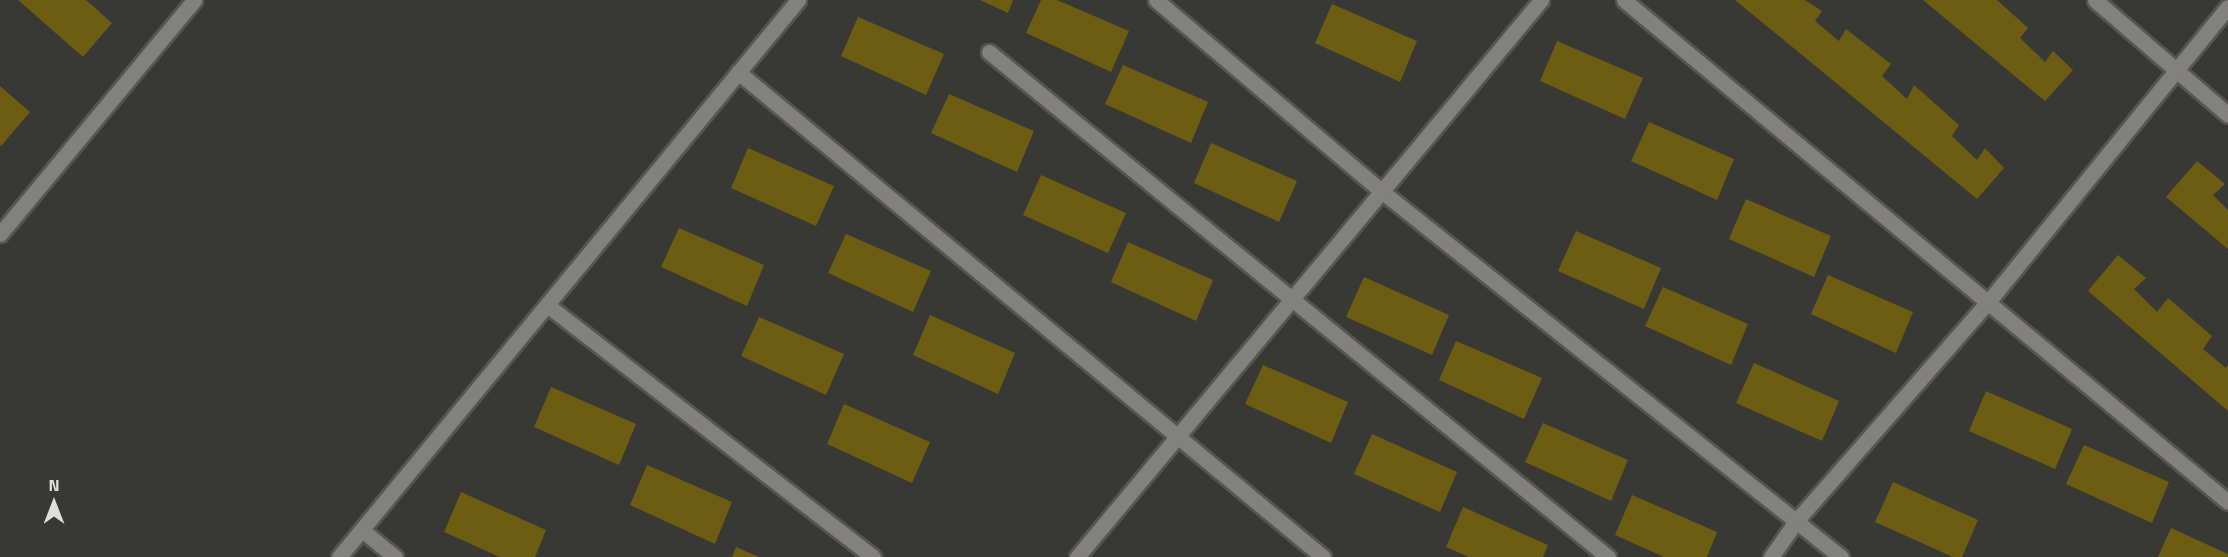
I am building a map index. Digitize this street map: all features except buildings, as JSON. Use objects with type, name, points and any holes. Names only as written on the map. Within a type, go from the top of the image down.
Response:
[{"type":"street","points":[[0,234],[192,0]]},
{"type":"street","points":[[339,557],[798,0]]},
{"type":"street","points":[[1156,0],[1380,190],[1841,557]]},
{"type":"street","points":[[1077,557],[1380,190],[1541,0]]},
{"type":"street","points":[[1624,0],[2228,502]]},
{"type":"street","points":[[2095,0],[2228,115]]},
{"type":"street","points":[[1772,557],[1797,520],[1988,302],[2228,7]]},
{"type":"street","points":[[988,52],[1292,296],[1608,557]]},
{"type":"street","points":[[738,72],[1323,557]]},
{"type":"street","points":[[547,305],[873,557]]},
{"type":"street","points":[[362,530],[395,557]]}]
